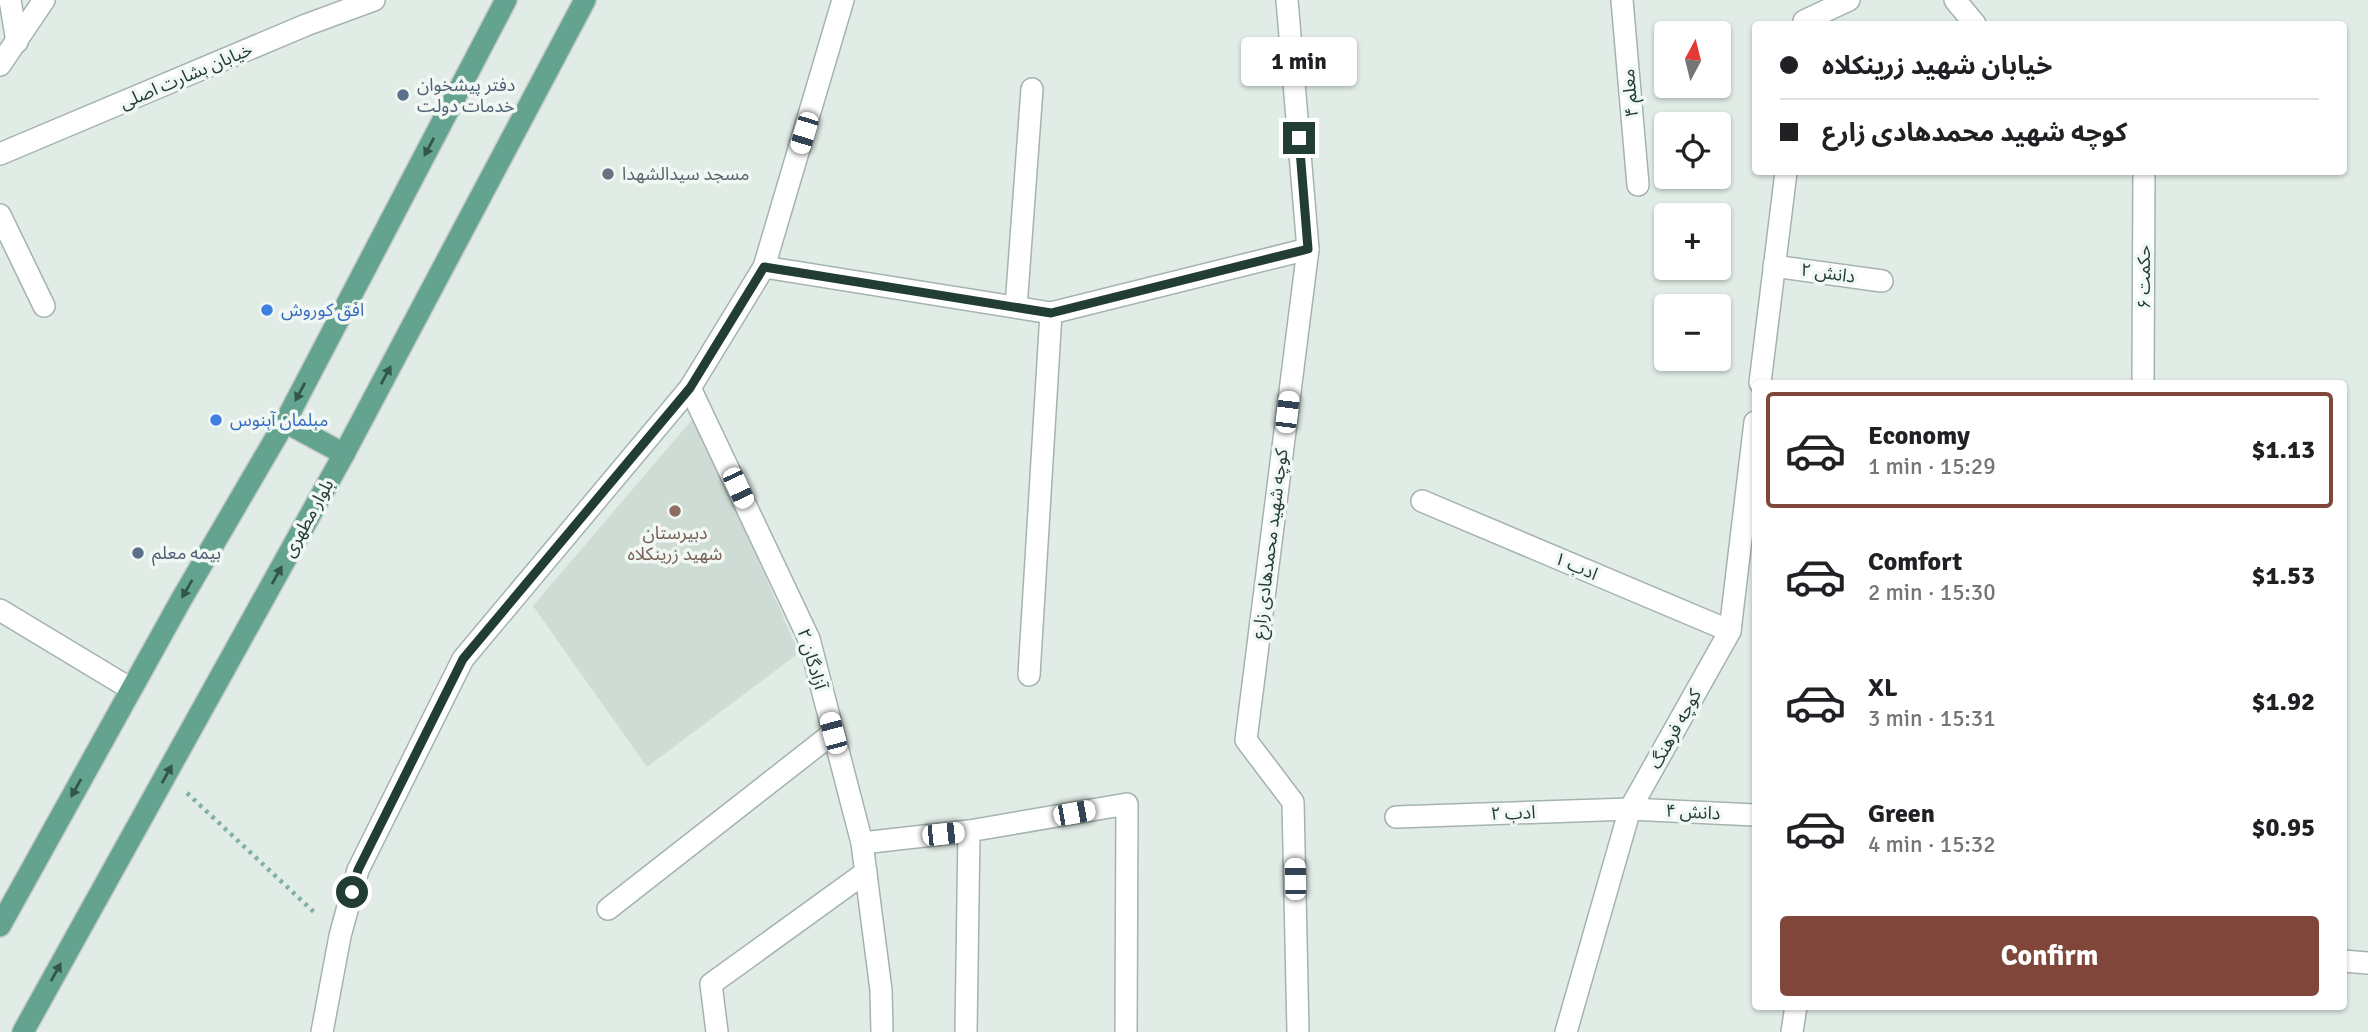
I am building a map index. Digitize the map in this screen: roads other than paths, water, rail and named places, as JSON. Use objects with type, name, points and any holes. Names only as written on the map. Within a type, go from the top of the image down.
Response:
[{"type":"main road","points":[[0,926],[181,600],[285,422],[506,0]]},
{"type":"main road","name":"بلوار مطهری","points":[[23,1032],[344,454],[585,0]]},
{"type":"main road","points":[[285,422],[344,454]]},
{"type":"street","points":[[10,0],[17,42]]},
{"type":"street","points":[[0,65],[44,0]]},
{"type":"street","name":"خیابان بشارت اصلی","points":[[0,154],[306,25],[374,0]]},
{"type":"street","points":[[322,1032],[340,936],[358,870],[463,659],[690,388],[764,267],[843,0]]},
{"type":"street","name":"کوچه شهید محمدهادی زارع","points":[[1287,0],[1308,249],[1246,740],[1293,803],[1298,1032]]},
{"type":"street","name":"معلم ۴","points":[[1622,0],[1638,185]]},
{"type":"street","points":[[1803,15],[1849,0]]},
{"type":"street","points":[[1955,0],[1972,21]]},
{"type":"street","points":[[1016,307],[1031,89]]},
{"type":"street","points":[[1760,380],[1786,175]]},
{"type":"street","name":"حکمت ۶","points":[[2143,380],[2144,175]]},
{"type":"street","points":[[0,215],[44,306]]},
{"type":"street","points":[[764,267],[1051,313],[1308,249]]},
{"type":"street","name":"دانش ۲","points":[[1774,266],[1882,281]]},
{"type":"street","points":[[1029,675],[1051,313]]},
{"type":"street","name":"آزادگان ۲","points":[[690,388],[809,639],[862,843],[881,990],[882,1032]]},
{"type":"street","name":"کوچه فرهنگ","points":[[1566,1032],[1630,809],[1730,631],[1746,584],[1752,476]]},
{"type":"street","name":"ادب ۱","points":[[1422,501],[1730,631]]},
{"type":"street","points":[[0,610],[131,690]]},
{"type":"street","points":[[608,909],[833,733]]},
{"type":"street","points":[[862,843],[969,831],[1127,804],[1126,1032]]},
{"type":"street","name":"دانش ۴","points":[[1630,809],[1752,815]]},
{"type":"street","name":"ادب ۲","points":[[1396,817],[1630,809]]},
{"type":"street","points":[[966,1032],[969,831]]},
{"type":"street","points":[[717,1032],[711,984],[866,872]]},
{"type":"street","points":[[2347,961],[2368,963]]},
{"type":"street","points":[[1792,1032],[1795,1010]]},
{"type":"place","name":"دفتر پیشخوان خدمات دولت","points":[[403,95]]},
{"type":"place","name":"مسجد سیدالشهدا","points":[[608,174]]},
{"type":"place","name":"افق کوروش","points":[[267,310]]},
{"type":"place","name":"مبلمان آبنوس","points":[[216,420]]},
{"type":"place","name":"دبیرستان شهید زرینکلاه","points":[[675,511]]},
{"type":"place","name":"بیمه معلم","points":[[138,553]]}]
